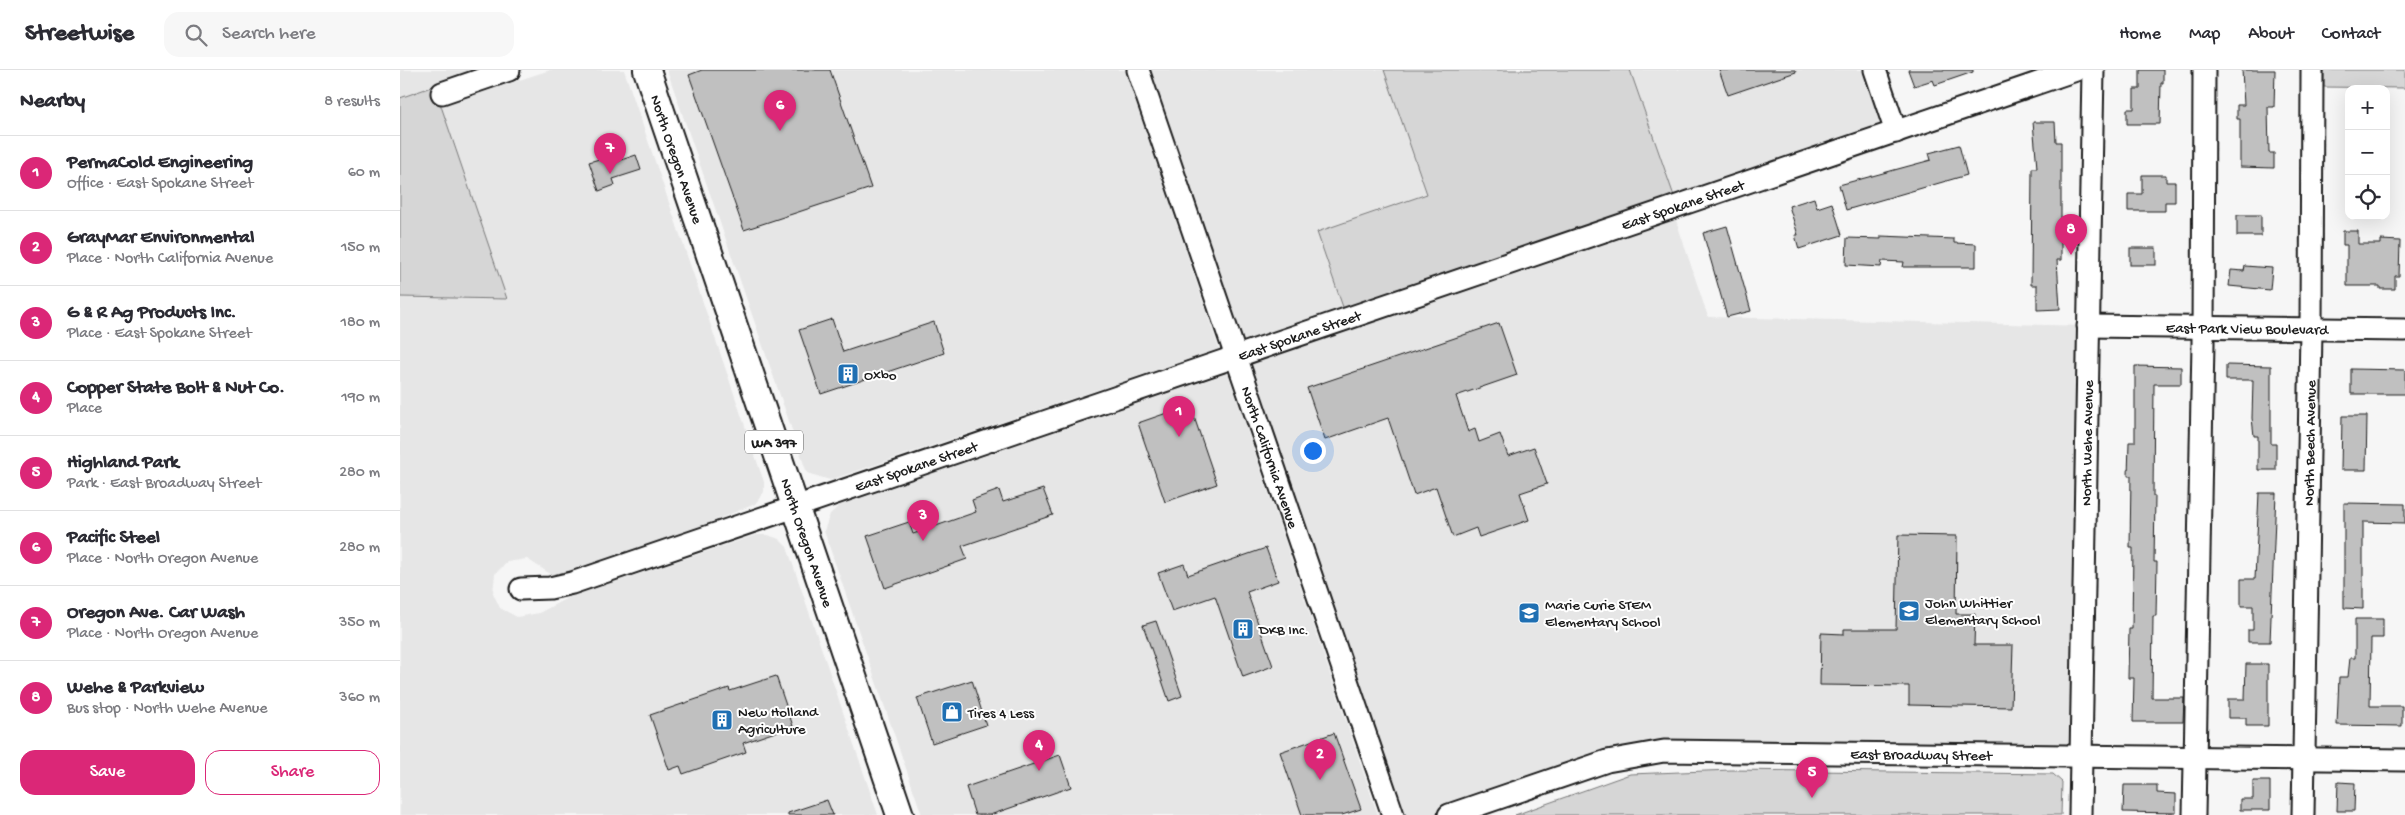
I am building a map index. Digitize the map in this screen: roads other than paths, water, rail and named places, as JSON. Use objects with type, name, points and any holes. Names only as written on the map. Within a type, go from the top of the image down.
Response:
[{"type":"main road","name":"North Oregon Avenue","points":[[647,70],[900,815]]},
{"type":"street","points":[[442,93],[509,70]]},
{"type":"street","name":"North California Avenue","points":[[1138,70],[1393,815]]},
{"type":"street","points":[[1874,70],[1896,132]]},
{"type":"street","name":"East Spokane Street","points":[[521,589],[550,588],[572,583],[2076,70]]},
{"type":"street","name":"North Wehe Avenue","points":[[2080,815],[2092,70]]},
{"type":"street","points":[[2194,815],[2204,327],[2204,70]]},
{"type":"street","name":"North Beech Avenue","points":[[2303,815],[2311,329],[2312,70]]},
{"type":"street","name":"East Park View Boulevard","points":[[2088,326],[2405,330]]},
{"type":"street","name":"East Broadway Street","points":[[1449,815],[1607,761],[1664,751],[2405,760]]},
{"type":"place","name":"Pacific Steel","points":[[780,131]]},
{"type":"place","name":"Oregon Ave. Car Wash","points":[[610,174]]},
{"type":"place","name":"Wehe & Parkview","points":[[2071,255]]},
{"type":"place","name":"Oxbo","points":[[848,374]]},
{"type":"place","name":"PermaCold Engineering","points":[[1179,437]]},
{"type":"place","name":"G & R Ag Products Inc.","points":[[923,541]]},
{"type":"place","name":"John Whittier Elementary School","points":[[1909,611]]},
{"type":"place","name":"Marie Curie STEM Elementary School","points":[[1529,613]]},
{"type":"place","name":"DKB Inc.","points":[[1243,629]]},
{"type":"place","name":"Tires 4 Less","points":[[952,712]]},
{"type":"place","name":"New Holland Agriculture","points":[[722,720]]},
{"type":"place","name":"Copper State Bolt & Nut Co.","points":[[1039,771]]},
{"type":"place","name":"GrayMar Environmental","points":[[1320,780]]},
{"type":"place","name":"Highland Park","points":[[1812,798]]}]
